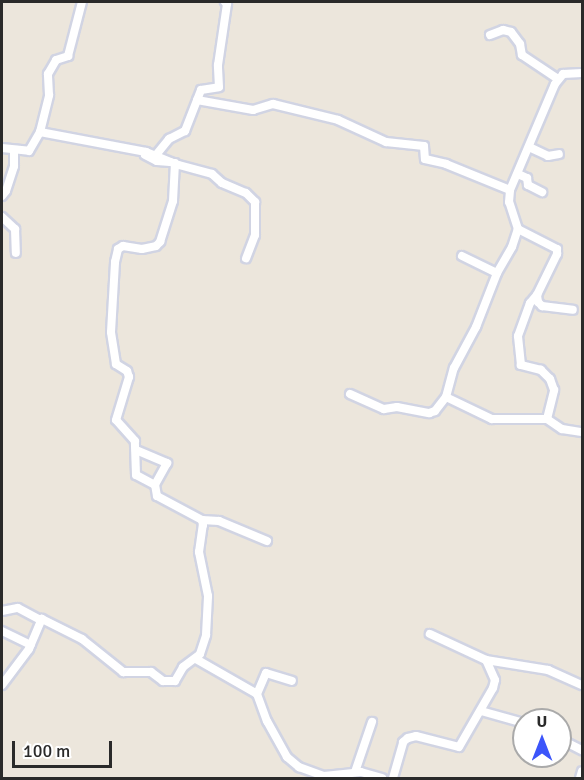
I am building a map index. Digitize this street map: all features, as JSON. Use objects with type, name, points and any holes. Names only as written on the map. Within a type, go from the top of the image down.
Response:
[{"type":"street","points":[[2,148],[29,151],[40,132],[49,95],[48,74],[56,60],[69,56],[82,2]]},
{"type":"street","points":[[156,155],[169,139],[184,131],[203,89],[219,87],[219,65],[227,4],[225,2]]},
{"type":"street","points":[[490,35],[503,30],[512,32],[520,44],[522,55],[558,79]]},
{"type":"street","points":[[350,394],[382,409],[399,407],[429,412],[435,411],[446,397],[454,368],[476,327],[497,273],[512,247],[518,229],[509,202],[510,190],[529,147],[533,132],[558,79],[566,73],[582,73]]},
{"type":"street","points":[[197,100],[253,110],[273,104],[338,120],[394,144],[424,146],[425,159],[446,164],[510,190]]},
{"type":"street","points":[[40,132],[136,149],[212,174],[222,183],[254,200],[255,236],[246,258]]},
{"type":"street","points":[[529,147],[548,156],[559,154]]},
{"type":"street","points":[[136,149],[157,161],[174,163]]},
{"type":"street","points":[[2,196],[6,191],[14,166],[14,151]]},
{"type":"street","points":[[155,485],[136,475],[135,441],[116,420],[129,377],[127,371],[116,364],[111,343],[115,262],[120,247],[142,249],[156,246],[160,242],[173,201],[174,163]]},
{"type":"street","points":[[518,174],[527,178],[528,185],[542,192]]},
{"type":"street","points":[[2,218],[15,229],[16,253]]},
{"type":"street","points":[[518,229],[556,249],[555,262],[537,295],[530,303],[520,326],[521,365],[541,370],[550,379],[554,390],[547,419]]},
{"type":"street","points":[[462,255],[497,273]]},
{"type":"street","points":[[537,295],[538,302],[542,306],[573,310]]},
{"type":"street","points":[[446,397],[458,405],[501,421],[531,417],[547,419],[562,429],[582,432]]},
{"type":"street","points":[[136,450],[167,463],[155,485],[157,496],[202,520],[219,521],[267,541]]},
{"type":"street","points":[[2,611],[18,608],[82,639],[123,672],[151,672],[162,681],[172,682],[183,667],[200,654],[206,634],[206,579],[199,552],[203,529],[202,520]]},
{"type":"street","points":[[2,685],[31,645],[41,620]]},
{"type":"street","points":[[2,631],[31,645]]},
{"type":"street","points":[[430,634],[486,660],[548,670],[582,685]]},
{"type":"street","points":[[196,659],[257,694],[267,721],[287,757],[299,767],[324,776],[355,772],[382,778]]},
{"type":"street","points":[[393,778],[403,742],[408,738],[416,736],[459,747],[481,711],[495,680],[486,660]]},
{"type":"street","points":[[257,694],[266,673],[292,681]]},
{"type":"street","points":[[481,711],[512,720]]},
{"type":"street","points":[[355,772],[372,722]]},
{"type":"street","points":[[580,778],[582,771]]}]
